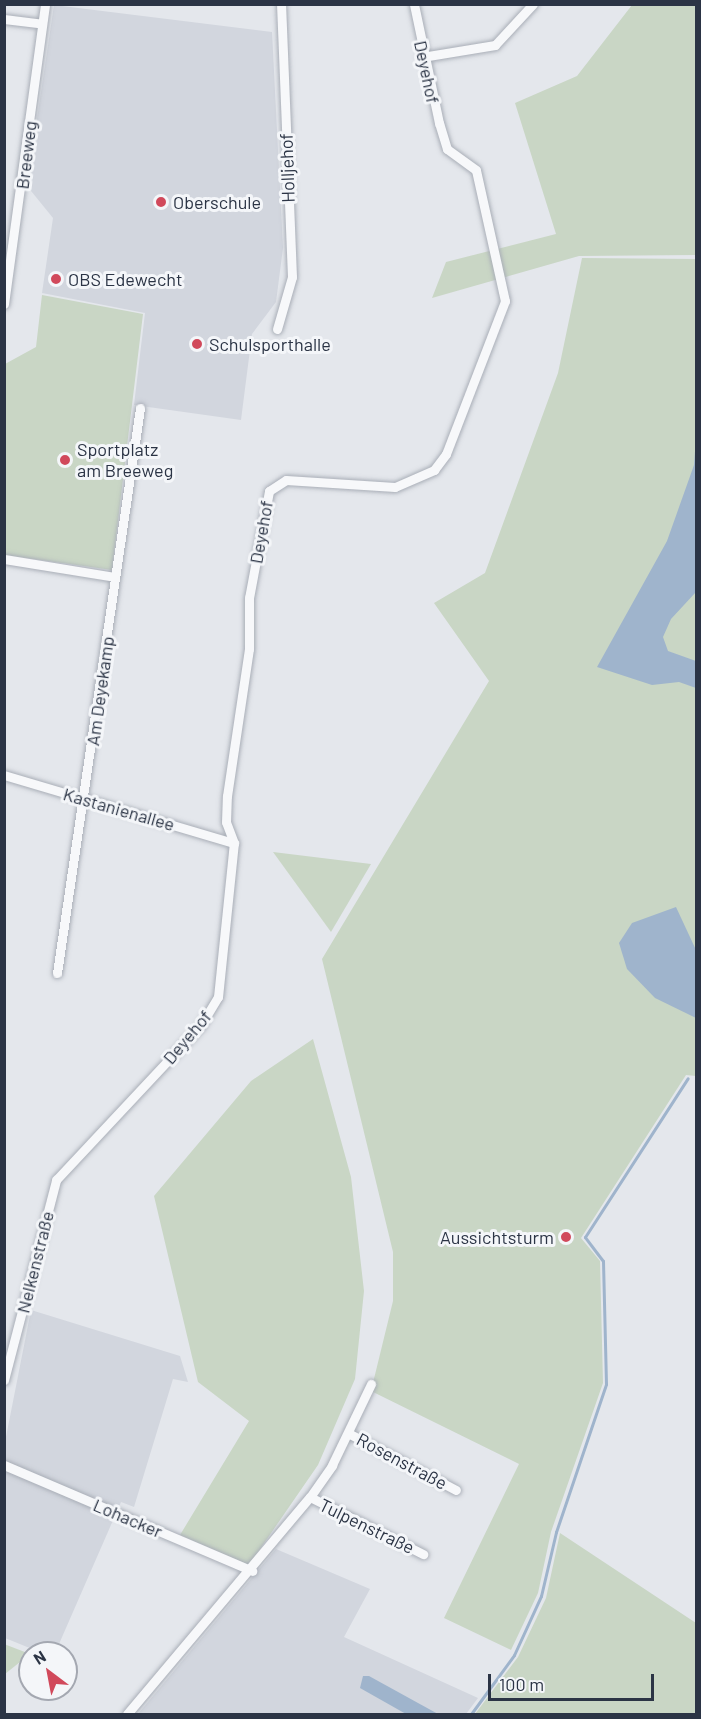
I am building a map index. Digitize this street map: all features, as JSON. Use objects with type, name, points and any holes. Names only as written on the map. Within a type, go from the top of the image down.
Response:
[{"type":"street","name":"Breeweg","points":[[4,304],[45,4]]},
{"type":"street","name":"Holljehof","points":[[277,329],[292,278],[280,4]]},
{"type":"street","name":"Deyehof","points":[[56,1180],[201,1025],[218,998],[234,843],[226,822],[227,796],[249,649],[249,598],[269,491],[286,480],[395,487],[434,470],[446,454],[505,301],[476,170],[447,149],[422,57],[414,4]]},
{"type":"street","points":[[422,57],[495,45],[533,4]]},
{"type":"street","points":[[4,19],[42,24]]},
{"type":"street","name":"Am Deyekamp","points":[[57,973],[85,798],[140,408]]},
{"type":"street","points":[[4,559],[115,577]]},
{"type":"street","name":"Kastanienallee","points":[[4,775],[234,843]]},
{"type":"street","name":"Nelkenstraße","points":[[4,1380],[56,1180]]},
{"type":"street","points":[[127,1714],[252,1571],[310,1497],[348,1433],[371,1384]]},
{"type":"street","name":"Rosenstraße","points":[[348,1433],[456,1490]]},
{"type":"street","name":"Lohacker","points":[[4,1465],[252,1571]]},
{"type":"street","name":"Tulpenstraße","points":[[310,1497],[423,1554]]},
{"type":"shaded area","name":"Oberschule","points":[[54,5],[272,32],[283,248],[276,302],[252,334],[241,420],[134,405],[145,313],[42,293],[53,218],[27,186]]},
{"type":"shaded area","points":[[31,1310],[180,1356],[188,1382],[173,1379],[134,1507],[121,1502],[60,1641],[18,1641],[18,1643],[5,1638],[5,1442]]},
{"type":"shaded area","points":[[276,1549],[370,1589],[344,1637],[478,1698],[466,1714],[138,1714]]},
{"type":"green space","points":[[632,5],[696,5],[696,255],[579,256],[432,298],[446,262],[556,234],[515,103],[577,76]]},
{"type":"green space","points":[[582,258],[696,259],[696,1076],[686,1075],[581,1238],[600,1261],[603,1383],[551,1532],[538,1593],[511,1650],[444,1618],[519,1464],[371,1391],[393,1301],[393,1252],[322,959],[489,681],[434,603],[485,573],[558,373]]},
{"type":"green space","name":"Sportplatz am Breeweg","points":[[42,295],[143,314],[112,570],[5,555],[5,364],[36,347]]},
{"type":"green space","points":[[273,852],[371,864],[331,932]]},
{"type":"green space","points":[[313,1039],[351,1177],[364,1291],[355,1379],[318,1465],[249,1565],[180,1535],[249,1421],[198,1382],[154,1196],[251,1081]]},
{"type":"green space","points":[[560,1533],[696,1623],[696,1714],[475,1714],[518,1657],[546,1598]]},
{"type":"green space","points":[[4,1644],[18,1649],[18,1664],[4,1674]]},
{"type":"water","points":[[696,437],[696,592],[671,619],[663,637],[668,651],[696,661],[696,688],[679,682],[652,685],[597,667],[667,541],[694,465]]},
{"type":"water","points":[[676,907],[696,950],[696,1018],[655,998],[627,969],[619,943],[632,923]]},
{"type":"water","points":[[363,1676],[369,1676],[438,1714],[406,1714],[360,1688]]},
{"type":"waterway","points":[[471,1714],[514,1655],[541,1596],[556,1532],[606,1384],[603,1261],[585,1237],[688,1078]]},
{"type":"place","name":"Oberschule","points":[[161,202]]},
{"type":"place","name":"OBS Edewecht","points":[[56,279]]},
{"type":"place","name":"Schulsporthalle","points":[[197,344]]},
{"type":"place","name":"Sportplatz am Breeweg","points":[[65,460]]},
{"type":"place","name":"Aussichtsturm","points":[[566,1237]]}]
